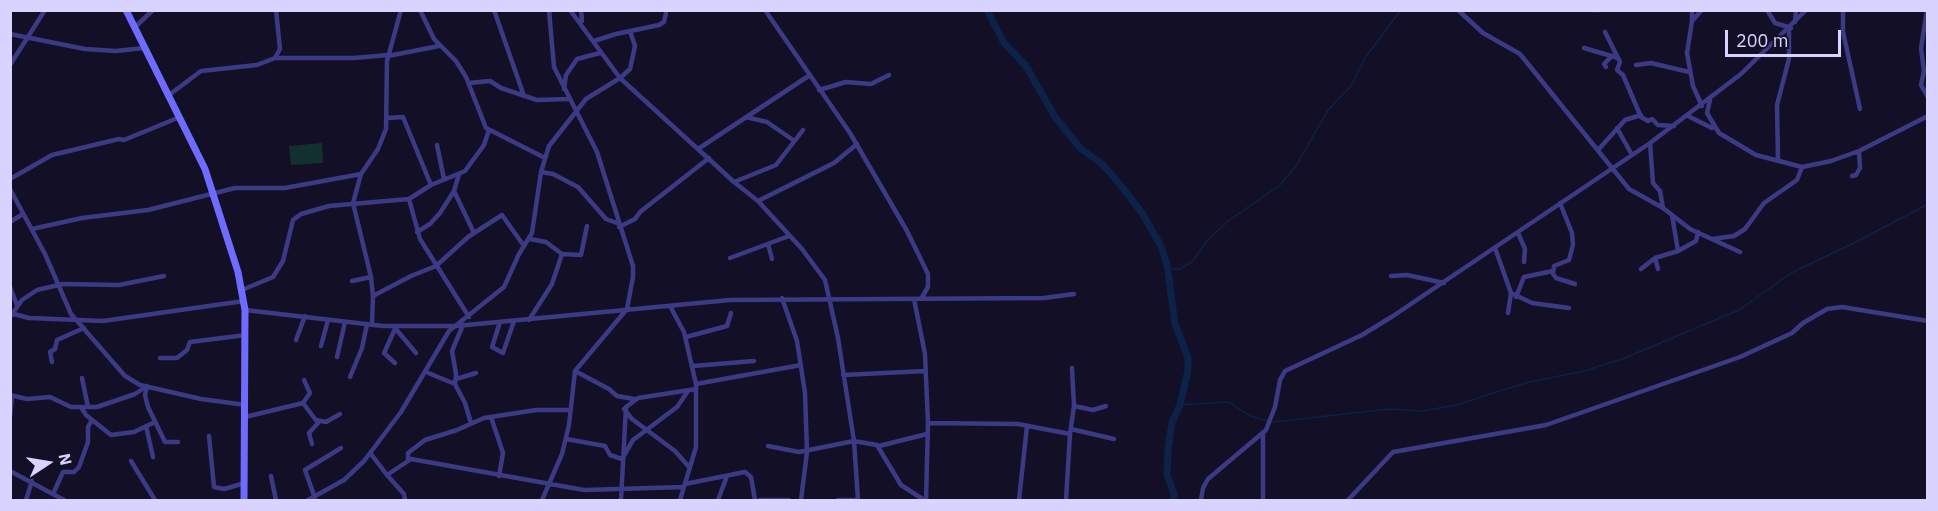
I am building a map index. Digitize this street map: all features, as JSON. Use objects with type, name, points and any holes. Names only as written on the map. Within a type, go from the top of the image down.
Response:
[{"type":"street","points":[[10,65],[45,10]]},
{"type":"street","points":[[126,10],[181,117],[214,193],[242,290],[246,335],[244,501]]},
{"type":"street","points":[[134,28],[153,10]]},
{"type":"street","points":[[275,58],[280,49],[276,10]]},
{"type":"street","points":[[350,377],[369,324],[373,296],[371,277],[353,203],[361,174],[378,149],[388,118],[388,55],[394,41],[401,10]]},
{"type":"street","points":[[420,10],[439,46],[456,61],[469,83],[474,101],[489,130],[545,158]]},
{"type":"street","points":[[494,10],[524,96]]},
{"type":"street","points":[[542,501],[566,439],[575,371],[627,309],[633,288],[633,266],[618,225],[597,152],[574,112],[554,67],[549,10]]},
{"type":"street","points":[[570,10],[583,24],[600,53],[620,78],[758,201],[825,280],[854,441],[858,500],[838,501]]},
{"type":"street","points":[[580,10],[583,24]]},
{"type":"street","points":[[765,10],[857,144],[924,263],[928,283],[921,299]]},
{"type":"street","points":[[1458,10],[1483,33],[1520,54],[1629,189],[1663,207],[1698,232],[1740,252]]},
{"type":"street","points":[[1591,10],[1598,10]]},
{"type":"street","points":[[1692,10],[1688,40],[1689,72],[1702,106]]},
{"type":"street","points":[[1767,10],[1775,23],[1790,29]]},
{"type":"street","points":[[1795,23],[1797,10]]},
{"type":"street","points":[[1201,501],[1203,488],[1208,479],[1263,433],[1271,420],[1280,380],[1285,371],[1362,335],[1444,283],[1650,143],[1710,100],[1790,29],[1806,10]]},
{"type":"street","points":[[1843,10],[1844,32],[1860,109]]},
{"type":"street","points":[[1927,10],[1921,48],[1924,71],[1921,85],[1928,97]]},
{"type":"street","points":[[1692,21],[1701,11]]},
{"type":"street","points":[[594,41],[663,24],[666,13]]},
{"type":"street","points":[[1778,160],[1778,105],[1789,59],[1790,29]]},
{"type":"street","points":[[308,501],[319,498],[344,480],[371,454],[401,412],[445,336],[504,288],[524,246],[530,239],[538,208],[541,172],[553,140],[574,112],[594,93],[620,78],[632,65],[635,46],[630,32]]},
{"type":"street","points":[[1605,32],[1621,63],[1617,70],[1623,75],[1641,115],[1648,121],[1653,118],[1658,125],[1674,126]]},
{"type":"street","points":[[10,34],[85,49],[116,51],[144,48]]},
{"type":"street","points":[[169,95],[201,70],[256,65],[275,58],[354,58],[439,46]]},
{"type":"street","points":[[1584,48],[1618,58]]},
{"type":"street","points":[[564,90],[566,75],[577,59],[600,53]]},
{"type":"street","points":[[1606,67],[1604,64],[1612,56]]},
{"type":"street","points":[[1636,65],[1651,63],[1689,72]]},
{"type":"street","points":[[698,149],[810,75]]},
{"type":"street","points":[[819,90],[846,82],[871,84],[889,75]]},
{"type":"street","points":[[469,83],[490,81],[524,96],[543,100],[568,99]]},
{"type":"street","points":[[1710,100],[1707,113],[1715,129]]},
{"type":"street","points":[[1598,150],[1629,117],[1641,115]]},
{"type":"street","points":[[1688,116],[1715,129],[1748,151],[1802,167],[1821,164],[1859,151],[1928,116]]},
{"type":"street","points":[[10,179],[52,155],[119,139],[124,140],[181,117]]},
{"type":"street","points":[[388,118],[403,117],[431,185]]},
{"type":"street","points":[[746,117],[767,122],[793,140]]},
{"type":"street","points":[[1617,128],[1632,155]]},
{"type":"street","points":[[242,290],[264,284],[273,277],[283,261],[293,220],[320,208],[409,199],[431,185],[459,174],[473,162],[486,142],[489,130]]},
{"type":"street","points":[[734,182],[772,167],[803,130]]},
{"type":"street","points":[[1650,143],[1653,183],[1660,191],[1663,207]]},
{"type":"street","points":[[758,201],[825,168],[857,144]]},
{"type":"street","points":[[437,145],[444,179]]},
{"type":"street","points":[[1852,176],[1857,175],[1860,168],[1859,151]]},
{"type":"street","points":[[541,172],[553,174],[573,183],[588,196],[606,219],[618,225],[635,219],[639,212],[709,158]]},
{"type":"street","points":[[1712,239],[1734,236],[1744,230],[1764,203],[1797,180],[1802,167]]},
{"type":"street","points":[[32,229],[82,218],[143,211],[235,188],[285,188],[361,174]]},
{"type":"street","points":[[417,232],[437,216],[454,191],[459,174]]},
{"type":"street","points":[[10,189],[76,320],[125,376],[147,386],[201,399],[246,405]]},
{"type":"street","points":[[454,191],[474,233]]},
{"type":"street","points":[[409,199],[417,232],[469,317]]},
{"type":"street","points":[[1560,203],[1572,233],[1573,245],[1569,260],[1554,266],[1553,271],[1556,278],[1575,284]]},
{"type":"street","points":[[10,222],[23,214]]},
{"type":"street","points":[[373,296],[436,266],[474,233],[504,215],[524,246]]},
{"type":"street","points":[[1672,215],[1678,251]]},
{"type":"street","points":[[530,239],[546,242],[562,254],[581,255],[586,226]]},
{"type":"street","points":[[1641,269],[1655,258],[1678,251],[1696,241],[1698,232]]},
{"type":"street","points":[[1518,233],[1525,249],[1524,262]]},
{"type":"street","points":[[730,258],[789,236]]},
{"type":"street","points":[[768,244],[772,259]]},
{"type":"street","points":[[1495,248],[1513,295],[1532,303],[1569,308]]},
{"type":"street","points":[[529,320],[552,284],[562,254]]},
{"type":"street","points":[[1655,258],[1658,269]]},
{"type":"street","points":[[1508,313],[1513,295],[1524,277],[1553,271]]},
{"type":"street","points":[[1390,276],[1407,275],[1444,283]]},
{"type":"street","points":[[164,276],[119,285],[59,285],[33,291],[17,305],[11,314],[29,318],[121,320],[244,301]]},
{"type":"street","points":[[352,281],[371,277]]},
{"type":"street","points":[[10,287],[17,305]]},
{"type":"street","points":[[245,310],[395,328],[456,326],[627,309],[782,298],[914,300],[1044,298],[1074,294]]},
{"type":"street","points":[[782,298],[801,365],[806,393],[807,452],[801,501]]},
{"type":"street","points":[[914,300],[922,332],[928,423],[925,501]]},
{"type":"street","points":[[670,306],[686,337],[696,387],[696,447],[680,501]]},
{"type":"street","points":[[1348,501],[1393,452],[1546,425],[1740,357],[1792,333],[1803,323],[1827,309],[1842,307],[1928,321]]},
{"type":"street","points":[[686,337],[727,326],[731,313]]},
{"type":"street","points":[[296,340],[305,316]]},
{"type":"street","points":[[321,346],[328,320]]},
{"type":"street","points":[[500,322],[492,347],[503,353],[514,321]]},
{"type":"street","points":[[337,357],[345,322]]},
{"type":"street","points":[[463,325],[452,351],[455,381],[471,423]]},
{"type":"street","points":[[52,362],[50,352],[55,349],[57,340],[84,328]]},
{"type":"street","points":[[395,328],[408,340],[416,353]]},
{"type":"street","points":[[395,328],[384,353],[395,363]]},
{"type":"street","points":[[160,358],[177,357],[188,348],[190,342],[246,335]]},
{"type":"street","points":[[693,366],[754,361]]},
{"type":"street","points":[[575,371],[609,388],[617,396],[634,399],[688,391],[696,387],[801,365]]},
{"type":"street","points":[[1066,501],[1074,406],[1072,368]]},
{"type":"street","points":[[843,375],[906,370],[925,371]]},
{"type":"street","points":[[426,372],[455,381],[476,373]]},
{"type":"street","points":[[82,378],[88,407]]},
{"type":"street","points":[[245,417],[303,403],[310,393],[304,380]]},
{"type":"street","points":[[10,417],[11,395],[27,399],[50,397],[68,406],[104,406],[135,394],[147,386]]},
{"type":"street","points":[[147,386],[145,395],[165,442],[178,442]]},
{"type":"street","points":[[622,459],[633,440],[677,407],[688,391]]},
{"type":"street","points":[[621,501],[624,409],[634,399]]},
{"type":"street","points":[[303,403],[319,425],[309,434],[312,444]]},
{"type":"street","points":[[1074,406],[1093,410],[1106,406]]},
{"type":"street","points":[[81,407],[92,420],[111,435],[134,432],[155,422]]},
{"type":"street","points":[[624,409],[646,430],[675,451],[690,468]]},
{"type":"street","points":[[408,459],[408,453],[425,440],[471,423],[491,417],[536,410],[571,410]]},
{"type":"street","points":[[316,420],[326,422],[340,414]]},
{"type":"street","points":[[491,417],[502,453],[499,476]]},
{"type":"street","points":[[52,494],[63,472],[74,472],[79,467],[88,442],[88,427],[92,420]]},
{"type":"street","points":[[928,423],[1027,426],[1114,439]]},
{"type":"street","points":[[146,426],[153,458]]},
{"type":"street","points":[[1019,501],[1027,426]]},
{"type":"street","points":[[1263,433],[1263,501]]},
{"type":"street","points":[[768,446],[807,452],[854,441],[879,446],[927,434]]},
{"type":"street","points":[[209,436],[214,487],[224,489],[245,483]]},
{"type":"street","points":[[566,439],[605,446],[610,455],[622,459]]},
{"type":"street","points":[[879,446],[887,465],[901,485],[925,501]]},
{"type":"street","points":[[319,498],[305,470],[341,448]]},
{"type":"street","points":[[371,454],[404,494],[405,501]]},
{"type":"street","points":[[387,476],[408,459],[584,490],[685,485],[743,471],[749,475],[755,501]]},
{"type":"street","points":[[131,461],[155,501]]},
{"type":"street","points":[[10,471],[32,481],[64,501]]},
{"type":"street","points":[[271,476],[276,501]]},
{"type":"street","points":[[718,501],[727,476]]},
{"type":"street","points":[[26,501],[32,481]]},
{"type":"street","points":[[760,501],[789,501]]},
{"type":"green space","points":[[322,143],[323,163],[291,165],[289,146]]},
{"type":"waterway","points":[[987,10],[1004,43],[1026,66],[1055,117],[1081,149],[1101,163],[1119,183],[1142,213],[1161,246],[1167,264],[1175,324],[1188,358],[1188,370],[1180,405],[1172,422],[1168,450],[1167,475],[1174,494],[1173,500]]},
{"type":"waterway","points":[[1167,269],[1180,269],[1193,261],[1206,242],[1228,221],[1279,186],[1296,166],[1328,110],[1351,86],[1365,58],[1401,10]]},
{"type":"waterway","points":[[1273,422],[1389,409],[1423,411],[1456,405],[1525,383],[1584,371],[1622,359],[1739,310],[1791,273],[1928,204]]},
{"type":"waterway","points":[[1180,405],[1229,402],[1250,416],[1267,421]]}]
